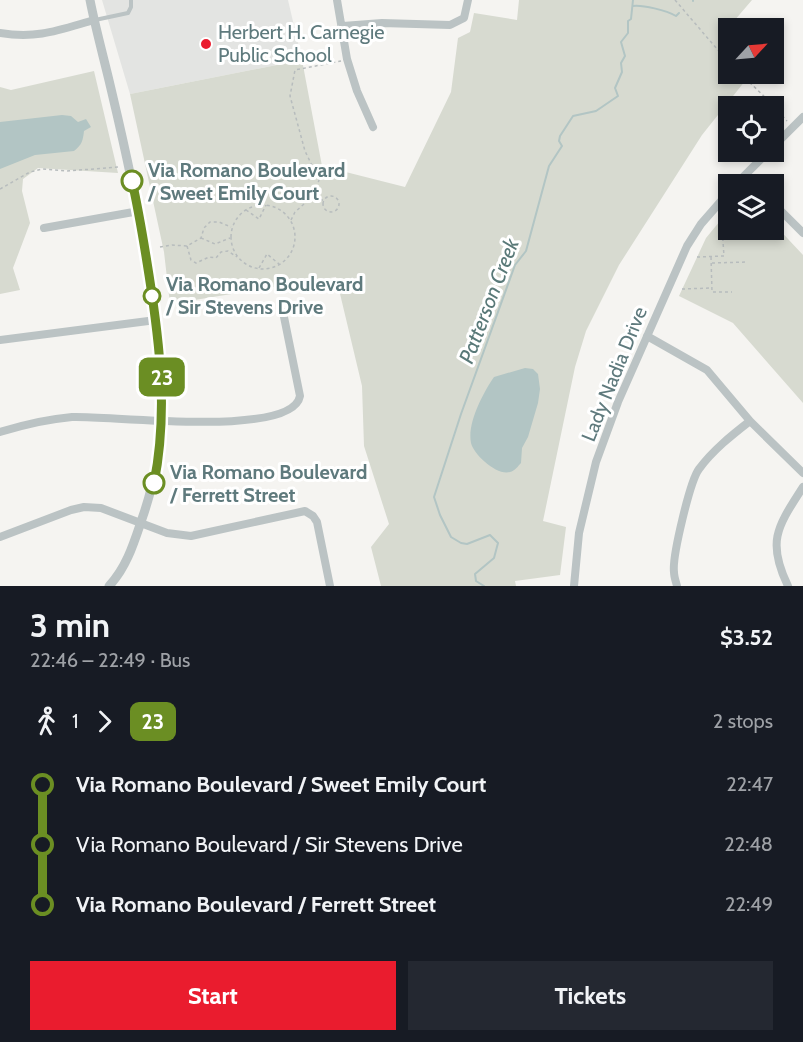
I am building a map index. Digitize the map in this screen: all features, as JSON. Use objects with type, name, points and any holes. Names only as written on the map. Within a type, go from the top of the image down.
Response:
[{"type":"street","points":[[90,0],[139,211],[162,372],[163,419],[153,488],[124,566],[109,586]]},
{"type":"street","points":[[337,0],[347,59],[357,91],[373,128]]},
{"type":"street","points":[[343,26],[382,23],[450,25],[464,18],[468,0]]},
{"type":"street","points":[[0,33],[44,35],[94,20]]},
{"type":"street","points":[[784,136],[803,117]]},
{"type":"street","points":[[747,174],[758,162]]},
{"type":"street","name":"Lady Nadia Drive","points":[[574,586],[579,533],[596,462],[618,402],[687,246],[701,224],[718,205]]},
{"type":"street","points":[[44,228],[139,211]]},
{"type":"street","points":[[784,214],[803,233]]},
{"type":"street","points":[[0,432],[72,417],[251,421],[270,417],[298,404],[300,396],[283,312]]},
{"type":"street","points":[[0,340],[156,320]]},
{"type":"street","points":[[647,336],[707,370],[750,421],[803,473]]},
{"type":"street","points":[[677,586],[673,571],[675,557],[697,471],[718,447],[750,421]]},
{"type":"street","points":[[788,586],[777,557],[776,546],[783,518],[803,487]]},
{"type":"street","points":[[0,537],[84,507],[101,508],[167,533],[191,536],[305,511],[317,522],[330,586]]},
{"type":"lane","points":[[94,20],[128,13],[131,0]]},
{"type":"path","points":[[675,0],[718,50]]},
{"type":"path","points":[[291,220],[295,212],[314,195],[319,180],[305,151],[290,96],[295,69],[347,59]]},
{"type":"path","points":[[751,84],[763,96]]},
{"type":"path","points":[[784,118],[787,121]]},
{"type":"path","points":[[0,189],[30,172],[42,169],[67,171],[119,167]]},
{"type":"path","points":[[314,195],[324,201]]},
{"type":"path","points":[[330,196],[335,198],[339,204],[338,209],[332,213],[326,211],[323,206],[324,201],[330,196]]},
{"type":"path","points":[[245,209],[259,219],[267,204]]},
{"type":"path","points":[[187,246],[191,260],[196,263],[209,257],[216,258],[221,252],[228,251],[239,259],[248,265],[259,269],[270,268],[288,258],[293,249],[294,230],[291,220],[281,210],[267,204],[245,209],[232,227],[231,237],[239,259]]},
{"type":"path","points":[[160,248],[172,245],[187,246],[201,238],[204,228],[210,222],[219,222],[232,227]]},
{"type":"path","points":[[201,238],[215,244],[231,237]]},
{"type":"path","points":[[697,257],[724,256],[723,240]]},
{"type":"path","points":[[259,269],[267,254],[280,264]]},
{"type":"path","points":[[711,256],[712,292],[732,292]]},
{"type":"path","points":[[711,263],[747,262]]},
{"type":"path","points":[[682,289],[711,288]]},
{"type":"shaded area","name":"Herbert H. Carnegie Public School","points":[[102,0],[288,0],[302,60],[130,94]]},
{"type":"shaded area","points":[[519,0],[752,0],[737,18],[718,18],[718,84],[743,84],[733,96],[718,96],[718,115],[702,135],[619,265],[586,331],[575,367],[543,521],[566,527],[560,575],[515,581],[516,586],[381,586],[371,547],[389,524],[364,446],[362,386],[336,277],[170,304],[164,252],[130,94],[302,60],[322,166],[405,187],[451,92],[458,38],[470,32],[474,13],[517,20]]},
{"type":"shaded area","points":[[94,71],[118,173],[38,168],[23,179],[22,191],[30,223],[13,268],[20,290],[0,294],[0,87],[11,90]]},
{"type":"shaded area","points":[[71,116],[78,122],[86,119],[91,127],[84,131],[82,142],[77,149],[35,155],[0,169],[0,122]]},
{"type":"shaded area","points":[[718,223],[718,240],[784,240],[784,235],[803,255],[803,403],[733,323],[679,296],[706,238]]},
{"type":"shaded area","points":[[525,368],[533,369],[538,374],[540,389],[538,403],[528,437],[522,448],[521,463],[513,471],[499,471],[487,464],[473,448],[470,435],[471,426],[481,400],[494,377]]},
{"type":"waterway","name":"Patterson Creek","points":[[484,586],[476,581],[475,574],[494,558],[498,543],[490,535],[467,544],[451,537],[434,497],[461,414],[515,265],[526,251],[549,166],[562,146],[559,141],[560,136],[573,116],[596,111],[618,96],[615,88],[622,72],[621,63],[625,56],[621,42],[628,33],[633,0]]},
{"type":"waterway","points":[[633,6],[654,8],[676,16],[679,13]]},
{"type":"bus line","name":"23","points":[[132,181],[139,211],[162,372],[163,419],[154,483]]},
{"type":"place","name":"Herbert H. Carnegie Public School","points":[[206,44]]},
{"type":"place","name":"Via Romano Boulevard / Sweet Emily Court","points":[[132,181]]},
{"type":"place","name":"Via Romano Boulevard / Sir Stevens Drive","points":[[152,296]]},
{"type":"place","name":"Via Romano Boulevard / Ferrett Street","points":[[154,483]]}]
